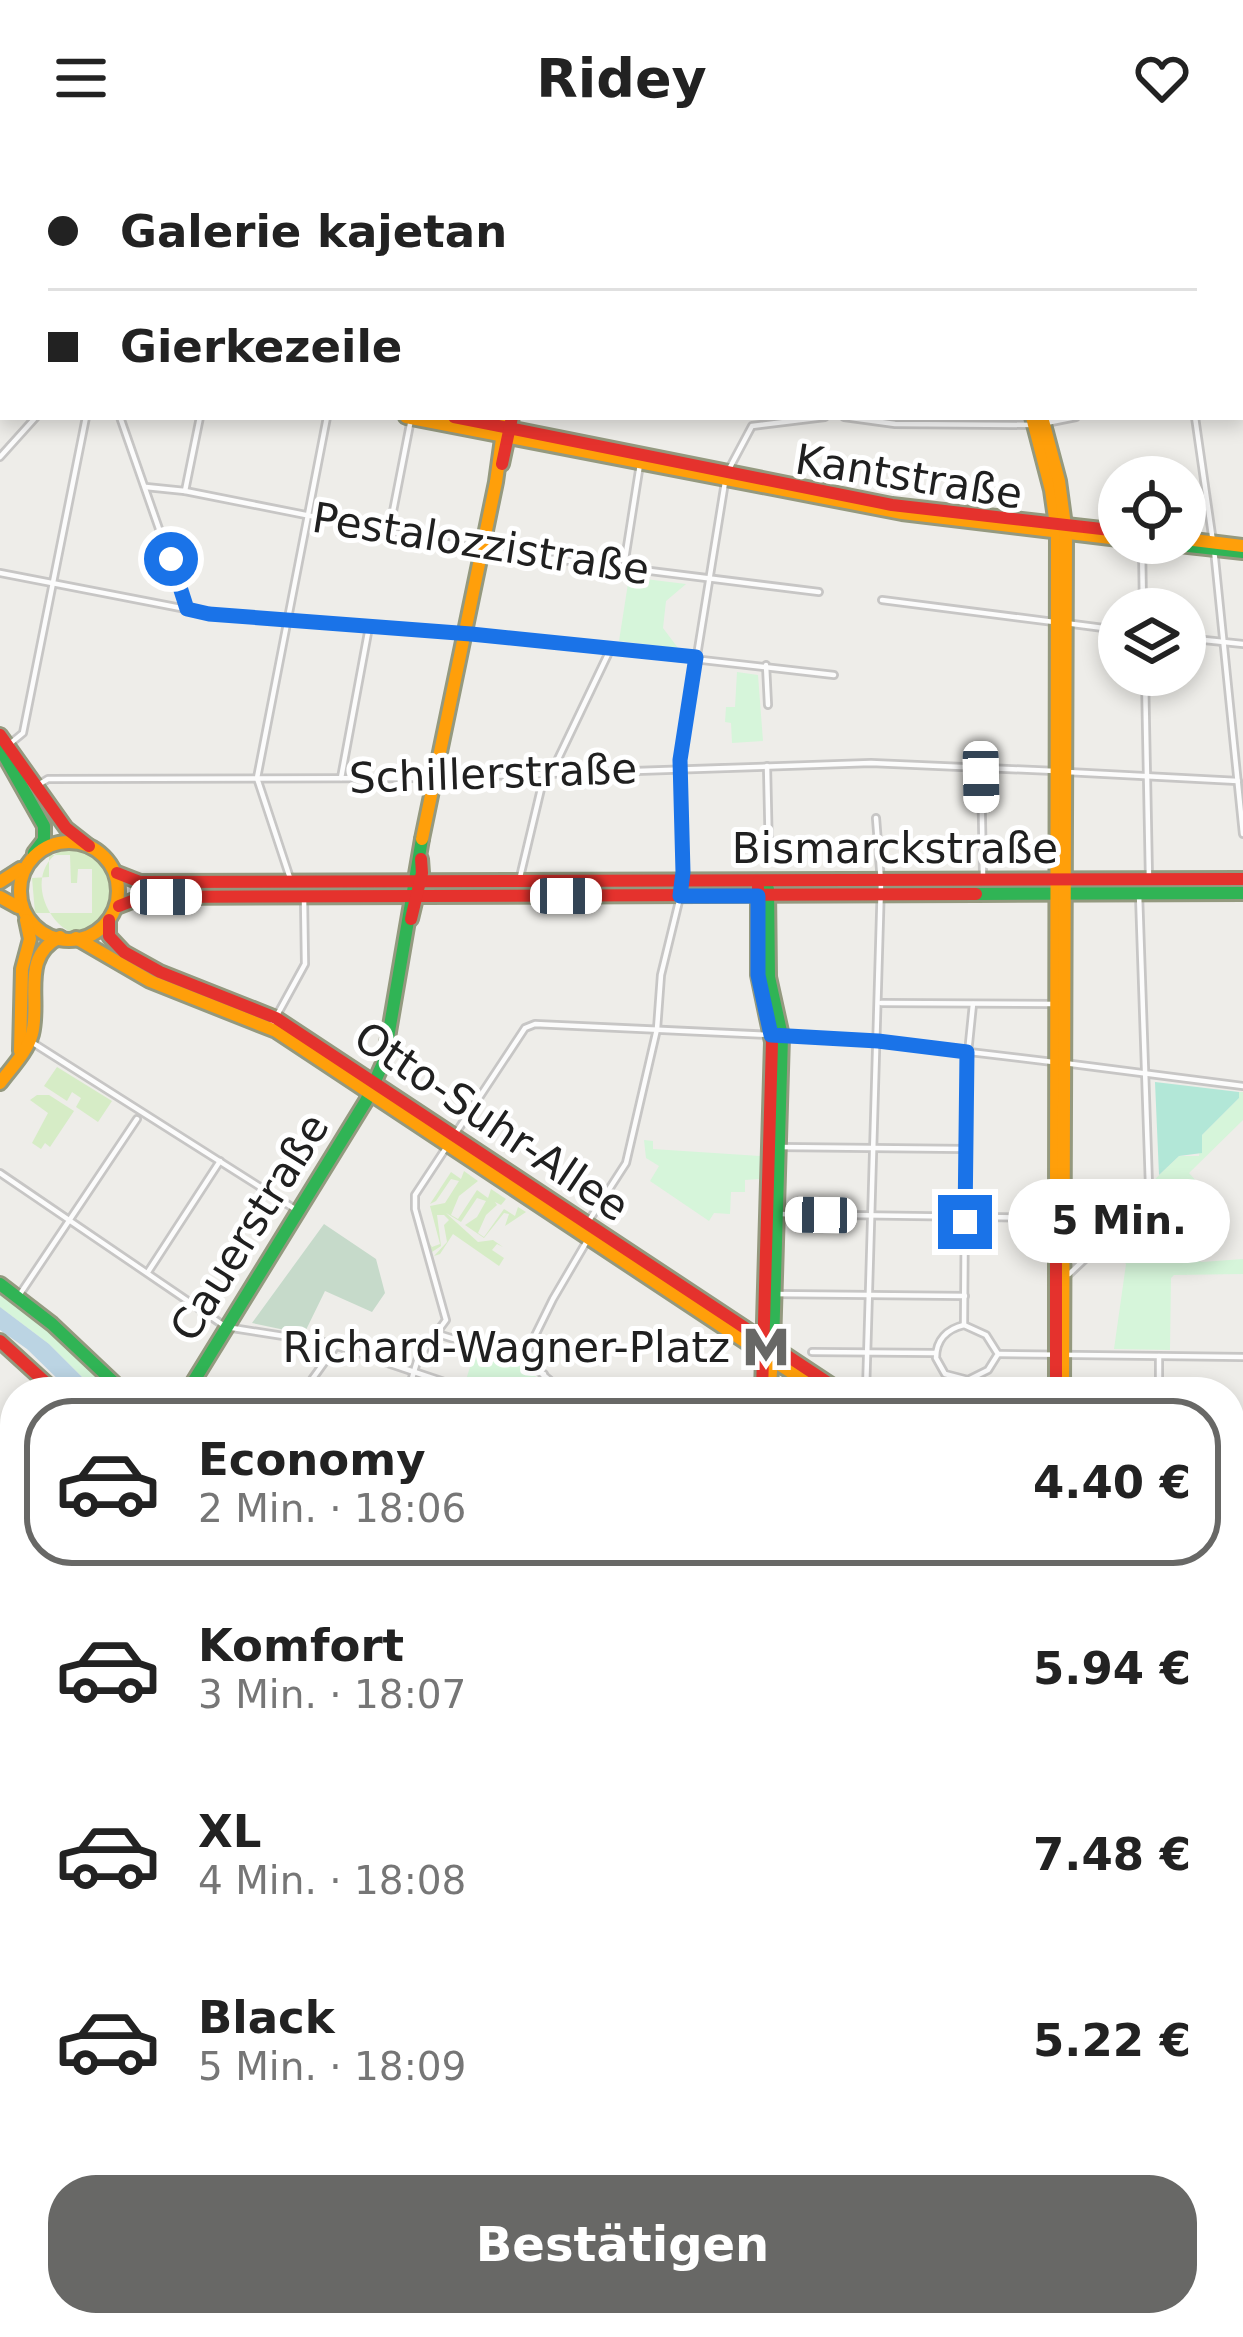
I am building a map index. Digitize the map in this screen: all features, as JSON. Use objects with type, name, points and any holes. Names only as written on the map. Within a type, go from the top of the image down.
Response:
[{"type":"main road","name":"Kantstraße","points":[[442,420],[507,426]]},
{"type":"main road","name":"Kantstraße","points":[[472,420],[892,506],[1098,533]]},
{"type":"main road","points":[[1038,421],[1061,529],[1059,1377]]},
{"type":"main road","name":"Cauerstraße","points":[[196,1377],[372,1090],[384,1061],[507,426]]},
{"type":"main road","points":[[1206,544],[1214,546]]},
{"type":"main road","points":[[1206,546],[1243,549]]},
{"type":"main road","points":[[0,1083],[25,1039],[37,960],[50,940],[76,938],[109,920],[119,906],[121,892],[117,873],[106,857],[68,830],[38,785],[2,745]]},
{"type":"main road","points":[[0,882],[34,853],[44,840],[45,829],[2,745]]},
{"type":"main road","points":[[34,853],[61,844],[89,846]]},
{"type":"main road","points":[[22,866],[16,887],[30,938],[22,969],[25,1039]]},
{"type":"main road","name":"Bismarckstraße","points":[[117,873],[137,882],[291,881],[415,889],[1060,887],[1149,879],[1243,879]]},
{"type":"main road","name":"Bismarckstraße","points":[[881,888],[983,880],[1138,894],[1243,893]]},
{"type":"main road","name":"Bismarckstraße","points":[[119,906],[137,897],[304,896],[520,883],[681,889]]},
{"type":"main road","points":[[764,885],[777,1036],[767,1377]]},
{"type":"main road","points":[[1059,1063],[1055,1004],[1060,887]]},
{"type":"main road","points":[[0,897],[44,933],[60,938]]},
{"type":"main road","name":"Otto-Suhr-Allee","points":[[109,920],[111,940],[124,952],[273,1023],[816,1377]]},
{"type":"main road","name":"Otto-Suhr-Allee","points":[[76,938],[150,981],[273,1023]]},
{"type":"main road","points":[[770,1294],[776,1214],[774,1146]]},
{"type":"main road","points":[[1059,1218],[1063,1274],[1059,1355]]},
{"type":"main road","points":[[0,1284],[107,1377]]},
{"type":"main road","points":[[0,1341],[40,1377]]},
{"type":"main road","name":"Otto-Suhr-Allee","points":[[768,1350],[802,1377]]},
{"type":"street","points":[[0,457],[33,420]]},
{"type":"street","points":[[2,745],[23,733],[85,420]]},
{"type":"street","points":[[121,420],[187,609]]},
{"type":"street","points":[[185,491],[199,420]]},
{"type":"street","points":[[291,881],[256,778],[326,420]]},
{"type":"street","points":[[389,532],[409,420]]},
{"type":"street","points":[[523,1360],[626,1163],[657,1029],[661,975],[681,889],[679,768],[727,475],[752,425],[798,420]]},
{"type":"street","points":[[863,420],[888,424],[1038,421]]},
{"type":"street","points":[[1195,420],[1214,546],[1243,834]]},
{"type":"street","points":[[624,568],[641,458]]},
{"type":"street","name":"Pestalozzistraße","points":[[146,487],[482,550],[819,592]]},
{"type":"street","points":[[0,573],[187,609],[611,648],[834,675]]},
{"type":"street","points":[[882,600],[1098,627]]},
{"type":"street","points":[[340,778],[369,627]]},
{"type":"street","points":[[1206,640],[1243,644]]},
{"type":"street","points":[[556,772],[557,760],[611,648]]},
{"type":"street","points":[[766,665],[768,705]]},
{"type":"street","points":[[1145,696],[1149,879]]},
{"type":"street","name":"Schillerstraße","points":[[38,785],[48,779],[340,778],[879,763],[1238,781]]},
{"type":"street","points":[[767,766],[770,855]]},
{"type":"street","points":[[981,767],[983,880]]},
{"type":"street","points":[[520,883],[545,771]]},
{"type":"street","points":[[866,1377],[881,888],[876,818]]},
{"type":"street","points":[[1138,894],[1149,1186]]},
{"type":"street","points":[[273,1023],[305,964],[304,896]]},
{"type":"street","points":[[878,1003],[1055,1004]]},
{"type":"street","points":[[964,1325],[967,1052],[973,1004]]},
{"type":"street","points":[[412,1377],[418,1358],[446,1320],[414,1199],[528,1025],[878,1041],[1243,1086]]},
{"type":"street","points":[[25,1039],[298,1210]]},
{"type":"street","points":[[18,1297],[137,1119]]},
{"type":"street","points":[[774,1146],[965,1149]]},
{"type":"street","points":[[146,1274],[220,1161]]},
{"type":"street","points":[[0,1173],[226,1327],[342,1347],[428,1377]]},
{"type":"street","points":[[776,1214],[1116,1219],[1121,1224],[1070,1274],[1063,1274]]},
{"type":"street","points":[[770,1294],[965,1296]]},
{"type":"street","points":[[935,1354],[947,1333],[964,1325],[986,1335],[998,1354]]},
{"type":"street","points":[[438,1334],[523,1360],[547,1377]]},
{"type":"street","points":[[316,1377],[342,1347]]},
{"type":"street","points":[[812,1352],[935,1354]]},
{"type":"street","points":[[935,1354],[945,1374],[956,1377]]},
{"type":"street","points":[[998,1354],[1243,1357]]},
{"type":"street","points":[[974,1377],[988,1370],[998,1354]]},
{"type":"street","points":[[1159,1356],[1159,1377]]},
{"type":"green space","points":[[629,577],[686,584],[666,601],[663,628],[678,648],[619,641]]},
{"type":"green space","points":[[737,672],[758,675],[763,741],[732,743],[726,707],[735,707]]},
{"type":"green space","points":[[67,847],[87,853],[104,864],[114,881],[112,903],[99,926],[84,934],[68,930],[51,913],[92,913],[92,869],[78,869],[77,883],[71,883],[70,855],[57,855]]},
{"type":"green space","points":[[57,1067],[112,1101],[98,1122],[76,1107],[81,1098],[72,1092],[67,1101],[44,1086]]},
{"type":"green space","points":[[1155,1082],[1239,1092],[1239,1098],[1202,1135],[1202,1153],[1179,1156],[1159,1175]]},
{"type":"green space","points":[[1243,1092],[1243,1120],[1189,1173],[1211,1198],[1184,1223],[1166,1206],[1155,1216],[1201,1262],[1243,1259],[1243,1274],[1174,1275],[1170,1350],[1114,1349],[1126,1264],[1111,1248],[1132,1226],[1120,1213],[1179,1156],[1199,1156],[1202,1135],[1239,1098]]},
{"type":"green space","points":[[49,1095],[74,1111],[50,1147],[45,1143],[41,1149],[32,1143],[48,1113],[30,1100]]},
{"type":"green space","points":[[644,1140],[653,1141],[653,1149],[760,1156],[759,1179],[745,1180],[745,1192],[731,1192],[730,1214],[714,1213],[709,1221],[650,1181],[659,1166],[646,1158]]},
{"type":"green space","points":[[464,1171],[478,1181],[459,1196],[451,1215],[458,1219],[477,1190],[488,1198],[491,1189],[506,1199],[501,1205],[495,1202],[486,1215],[478,1233],[484,1237],[504,1209],[515,1216],[518,1207],[526,1212],[505,1226],[509,1214],[504,1213],[484,1238],[465,1225],[477,1217],[486,1201],[477,1198],[461,1222],[446,1213],[478,1242],[493,1240],[503,1247],[497,1244],[492,1250],[504,1258],[499,1266],[453,1234],[440,1254],[434,1256],[447,1242],[444,1225],[449,1220],[444,1215],[437,1215],[441,1246],[432,1252],[428,1241],[432,1247],[440,1244],[430,1206],[445,1203],[459,1181],[451,1179],[430,1204],[451,1172],[461,1179]]},
{"type":"green space","points":[[324,1224],[376,1259],[385,1293],[372,1312],[325,1291],[304,1334],[252,1323]]},
{"type":"green space","points":[[0,1290],[59,1336],[101,1377],[82,1377],[49,1344],[0,1307]]},
{"type":"green space","points":[[475,1351],[528,1368],[536,1377],[467,1377]]},
{"type":"water","points":[[0,1307],[49,1344],[82,1377],[56,1377],[0,1330]]},
{"type":"traffic: fast","points":[[1206,548],[1243,552]]},
{"type":"traffic: fast","points":[[0,748],[44,826],[44,840],[34,853]]},
{"type":"traffic: fast","points":[[196,1377],[366,1101],[384,1061],[422,839]]},
{"type":"traffic: fast","points":[[768,889],[769,977],[782,1036],[773,1345]]},
{"type":"traffic: fast","points":[[976,894],[1243,893]]},
{"type":"traffic: fast","points":[[0,1284],[108,1377]]},
{"type":"traffic: slow","points":[[422,420],[902,513],[1098,536]]},
{"type":"traffic: slow","points":[[422,839],[505,420]]},
{"type":"traffic: slow","points":[[1033,420],[1057,532],[1056,1207]]},
{"type":"traffic: slow","points":[[1043,420],[1059,481],[1066,533],[1063,1377]]},
{"type":"traffic: slow","points":[[1206,542],[1243,546]]},
{"type":"traffic: slow","points":[[69,842],[88,846],[103,857],[114,872],[118,891],[114,910],[103,925],[88,936],[69,940],[50,936],[35,925],[24,910],[20,891],[24,872],[35,857],[50,846],[69,842]]},
{"type":"traffic: slow","points":[[0,882],[20,869]]},
{"type":"traffic: slow","points":[[0,897],[18,907]]},
{"type":"traffic: slow","points":[[20,1051],[22,969],[30,939],[26,920]]},
{"type":"traffic: slow","points":[[0,1083],[32,1034],[40,956],[60,937]]},
{"type":"traffic: slow","points":[[76,938],[150,981],[276,1031],[798,1377]]},
{"type":"traffic: slow","points":[[770,1377],[772,1362]]},
{"type":"traffic: jam","points":[[469,420],[892,505],[1098,529]]},
{"type":"traffic: jam","points":[[502,464],[511,420]]},
{"type":"traffic: jam","points":[[0,735],[66,828],[89,846]]},
{"type":"traffic: jam","points":[[411,919],[421,859]]},
{"type":"traffic: jam","points":[[117,873],[140,882],[1243,879]]},
{"type":"traffic: jam","points":[[758,882],[758,975],[772,1042],[762,1377]]},
{"type":"traffic: jam","points":[[119,906],[142,897],[976,894]]},
{"type":"traffic: jam","points":[[109,920],[109,936],[124,952],[160,972],[276,1018],[819,1377]]},
{"type":"traffic: jam","points":[[1056,1207],[1056,1377]]},
{"type":"traffic: jam","points":[[0,1341],[40,1377]]},
{"type":"place","name":"Richard-Wagner-Platz","points":[[766,1347]]},
{"type":"route","points":[[171,559],[187,609],[209,614],[696,657],[680,760],[680,896],[758,896],[758,975],[771,1035],[967,1052],[965,1222]]}]
